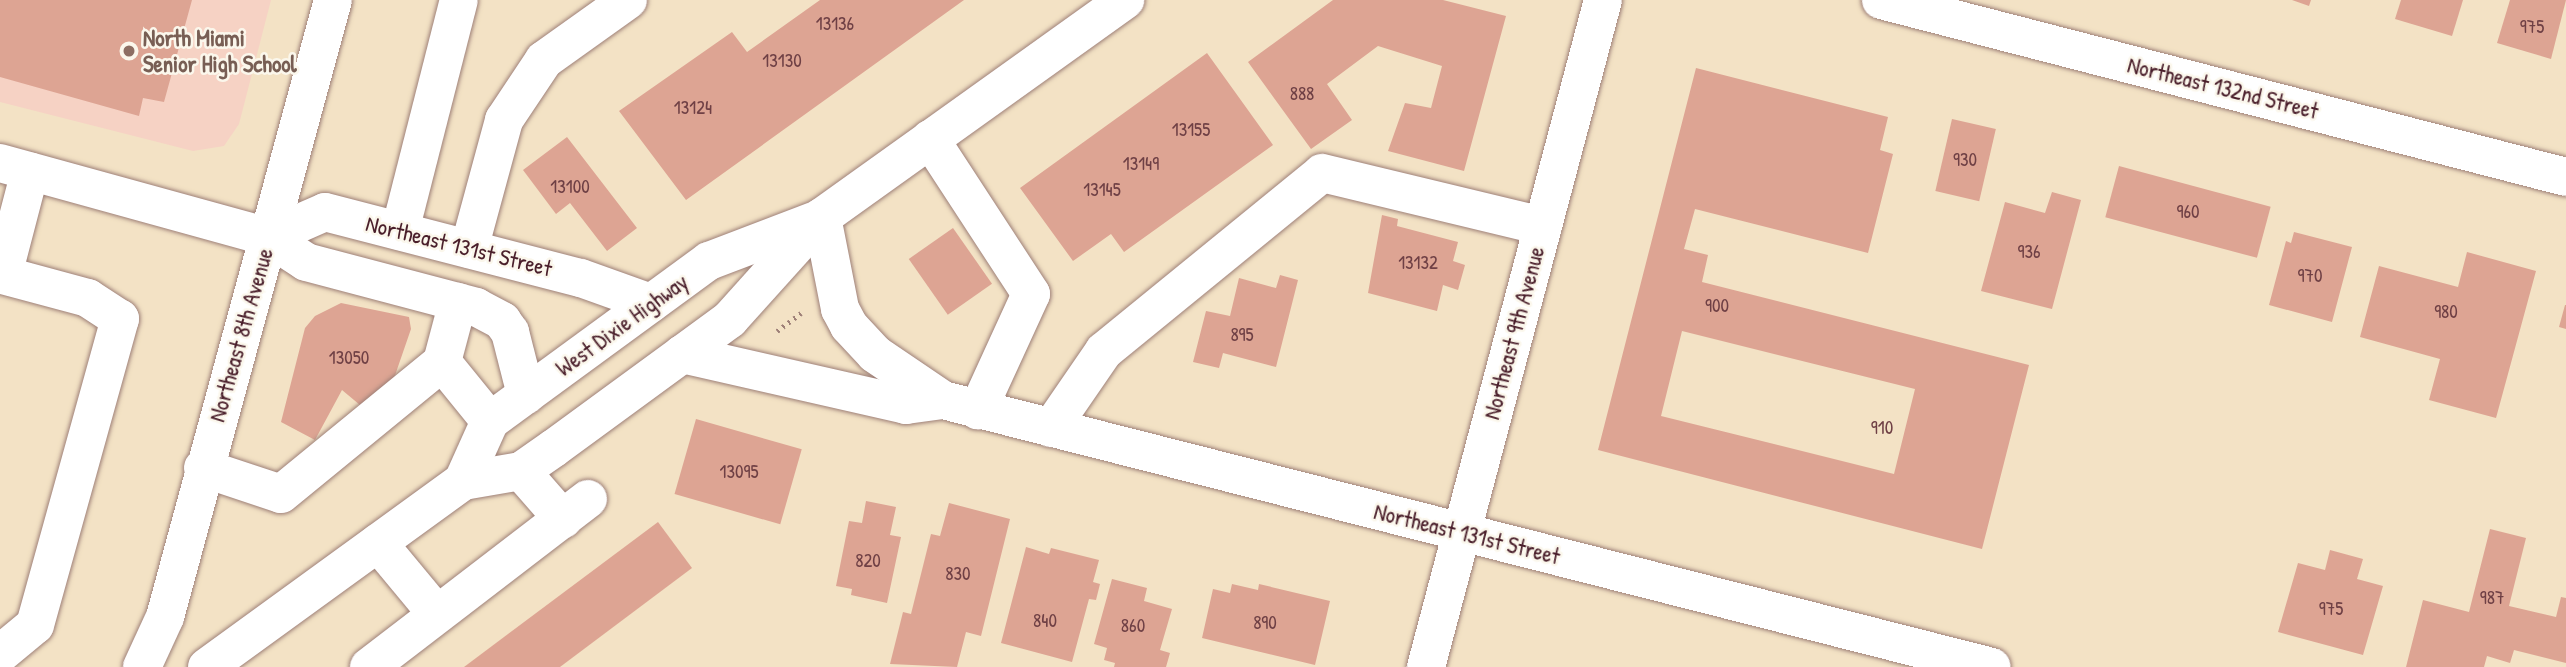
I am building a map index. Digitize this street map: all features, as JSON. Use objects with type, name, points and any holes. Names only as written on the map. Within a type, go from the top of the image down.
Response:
[{"type":"street","name":"Northeast 8th Avenue","points":[[142,667],[165,617],[203,468],[334,0]]},
{"type":"street","points":[[400,231],[460,0]]},
{"type":"street","points":[[470,248],[504,120],[544,60],[628,0]]},
{"type":"street","name":"West Dixie Highway","points":[[207,667],[463,481],[521,471],[730,319],[822,217],[1125,0]]},
{"type":"street","name":"Northeast 9th Avenue","points":[[1426,667],[1603,0]]},
{"type":"street","name":"Northeast 132nd Street","points":[[1887,1],[2566,177]]},
{"type":"street","points":[[930,139],[1031,295],[960,405]]},
{"type":"street","points":[[0,654],[35,625],[120,319],[88,298],[3,275],[15,167],[268,237],[306,262],[458,302],[492,314],[510,332],[526,395]]},
{"type":"street","points":[[1051,428],[1104,351],[1322,173],[1543,226]]},
{"type":"street","name":"Northeast 131st Street","points":[[268,237],[325,212],[581,278],[651,303]]},
{"type":"street","name":"Northeast 131st Street","points":[[822,217],[840,309],[849,326],[875,354],[960,405]]},
{"type":"street","name":"West Dixie Highway","points":[[463,481],[490,421],[709,261],[822,217]]},
{"type":"street","points":[[203,468],[281,494],[443,362],[458,302]]},
{"type":"street","name":"Northeast 131st Street","points":[[682,354],[906,405],[960,405],[1992,667]]},
{"type":"street","points":[[443,362],[490,421]]},
{"type":"street","points":[[369,667],[576,509],[521,471]]},
{"type":"street","points":[[378,542],[438,614]]},
{"type":"path","points":[[770,336],[813,304]]},
{"type":"shaded area","name":"North Miami Senior High School","points":[[0,0],[271,0],[239,124],[224,146],[193,151],[0,102]]},
{"type":"building","points":[[0,0],[192,0],[164,102],[143,98],[139,116],[0,77]]},
{"type":"building","points":[[820,0],[964,0],[686,200],[619,111],[732,32],[747,52]]},
{"type":"building","points":[[1333,0],[1443,0],[1506,16],[1464,171],[1388,151],[1405,103],[1431,108],[1442,66],[1378,46],[1327,84],[1352,120],[1311,149],[1248,62]]},
{"type":"building","points":[[2292,0],[2311,0],[2309,6]]},
{"type":"building","points":[[2401,0],[2463,0],[2452,36],[2395,19]]},
{"type":"building","points":[[2510,0],[2566,0],[2551,59],[2497,43]]},
{"type":"building","points":[[1207,53],[1273,145],[1124,252],[1111,234],[1073,261],[1020,188]]},
{"type":"building","points":[[1696,68],[1888,117],[1880,150],[1893,154],[1868,253],[1695,209],[1684,249],[1708,255],[1702,282],[2029,365],[1982,549],[1598,450]],"holes":[[[1682,331],[1915,389],[1894,474],[1661,416]]]},
{"type":"building","points":[[1952,119],[1996,129],[1979,201],[1935,191]]},
{"type":"building","points":[[567,137],[637,228],[607,251],[570,203],[556,214],[523,170]]},
{"type":"building","points":[[2119,166],[2271,207],[2257,258],[2105,217]]},
{"type":"building","points":[[2052,192],[2081,200],[2052,309],[1981,291],[2005,202],[2045,213]]},
{"type":"building","points":[[1382,215],[1398,219],[1397,226],[1458,242],[1453,261],[1465,265],[1458,290],[1443,285],[1437,311],[1368,293]]},
{"type":"building","points":[[953,228],[992,284],[948,315],[909,259]]},
{"type":"building","points":[[2294,232],[2352,247],[2332,322],[2269,305],[2286,241],[2291,243]]},
{"type":"building","points":[[2467,252],[2536,271],[2496,418],[2429,400],[2440,359],[2360,337],[2379,266],[2458,287]]},
{"type":"building","points":[[1280,275],[1298,280],[1276,367],[1223,353],[1219,368],[1193,362],[1206,311],[1230,316],[1239,278],[1276,288]]},
{"type":"building","points":[[341,303],[409,317],[411,329],[391,387],[366,410],[342,390],[315,440],[281,422],[305,328],[315,316]]},
{"type":"building","points":[[2566,305],[2566,329],[2559,327]]},
{"type":"building","points":[[696,419],[802,449],[780,524],[675,494]]},
{"type":"building","points":[[866,501],[896,507],[890,535],[901,537],[887,603],[851,595],[852,589],[836,586],[849,521],[862,523]]},
{"type":"building","points":[[949,503],[1010,519],[981,636],[966,632],[957,667],[890,664],[903,612],[911,614],[931,534],[940,536]]},
{"type":"building","points":[[658,522],[692,568],[560,667],[464,667]]},
{"type":"building","points":[[2490,529],[2526,538],[2509,606],[2556,617],[2561,597],[2566,598],[2566,663],[2514,650],[2510,663],[2487,656],[2484,667],[2406,667],[2423,600],[2469,612]]},
{"type":"building","points":[[1026,547],[1049,554],[1051,548],[1099,560],[1093,582],[1100,584],[1096,600],[1089,599],[1072,662],[1001,643]]},
{"type":"building","points":[[2330,550],[2363,559],[2357,579],[2383,586],[2363,655],[2278,632],[2298,563],[2325,570]]},
{"type":"building","points":[[1112,579],[1147,588],[1144,601],[1172,609],[1160,650],[1170,653],[1166,667],[1114,667],[1115,663],[1104,660],[1107,648],[1094,644]]},
{"type":"building","points":[[1232,584],[1258,590],[1259,584],[1330,601],[1315,665],[1202,638],[1213,589],[1230,593]]},
{"type":"place","name":"North Miami Senior High School","points":[[129,51]]}]
